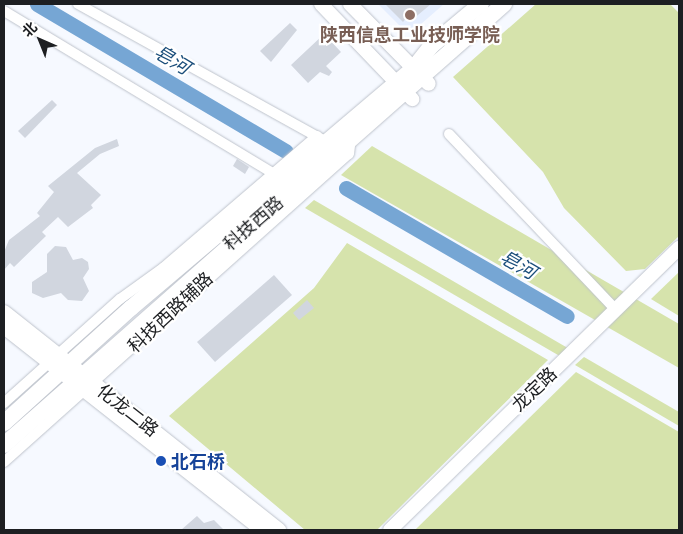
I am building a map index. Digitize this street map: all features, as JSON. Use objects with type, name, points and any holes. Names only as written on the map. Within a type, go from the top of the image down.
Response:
[{"type":"main road","name":"科技西路","points":[[421,76],[431,46],[481,4]]},
{"type":"main road","name":"科技西路","points":[[4,423],[71,373],[351,138],[504,4]]},
{"type":"main road","name":"科技西路","points":[[4,445],[71,373],[279,177],[322,139],[405,91]]},
{"type":"street","points":[[78,4],[322,139]]},
{"type":"street","points":[[321,4],[405,91]]},
{"type":"street","points":[[350,4],[421,76]]},
{"type":"street","points":[[4,11],[279,177]]},
{"type":"street","points":[[449,134],[616,310]]},
{"type":"street","name":"龙定路","points":[[390,530],[679,248]]},
{"type":"street","points":[[4,312],[71,373]]},
{"type":"street","points":[[4,327],[71,373]]},
{"type":"street","points":[[4,403],[71,373]]},
{"type":"street","points":[[4,462],[71,373]]},
{"type":"street","name":"化龙二路","points":[[71,373],[262,530]]},
{"type":"street","name":"化龙二路","points":[[71,373],[279,530]]},
{"type":"shaded area","name":"陕西信息工业技师学院","points":[[378,4],[444,4],[413,31],[400,26]]},
{"type":"green space","points":[[536,4],[670,4],[679,13],[679,236],[645,269],[626,271],[564,208],[543,172],[453,77]]},
{"type":"green space","points":[[372,146],[679,324],[679,368],[341,175]]},
{"type":"green space","points":[[314,200],[578,354],[570,362],[305,208]]},
{"type":"green space","points":[[347,243],[548,360],[377,530],[305,530],[169,416],[314,288]]},
{"type":"green space","points":[[679,272],[679,316],[651,299]]},
{"type":"green space","points":[[584,357],[679,412],[679,426],[575,365]]},
{"type":"green space","points":[[576,372],[679,432],[679,530],[415,530]]},
{"type":"building","points":[[385,4],[431,4],[412,20],[408,16],[403,22]]},
{"type":"building","points":[[290,23],[297,30],[271,62],[260,51]]},
{"type":"building","points":[[324,34],[341,52],[326,66],[332,72],[329,76],[320,72],[308,83],[291,65]]},
{"type":"building","points":[[52,100],[57,105],[25,138],[18,131]]},
{"type":"building","points":[[117,139],[119,146],[100,154],[77,173],[101,195],[91,205],[93,208],[68,227],[58,217],[42,232],[46,236],[14,267],[10,263],[4,270],[4,252],[9,240],[40,216],[37,213],[54,192],[48,186],[95,148]]},
{"type":"building","points":[[237,159],[249,167],[245,174],[233,166]]},
{"type":"building","points":[[55,246],[66,247],[73,260],[82,258],[88,262],[89,269],[83,278],[89,291],[82,301],[68,300],[61,293],[43,298],[32,293],[32,282],[47,272],[47,254]]},
{"type":"building","points":[[274,275],[292,295],[215,362],[197,342]]},
{"type":"building","points":[[307,300],[314,308],[299,320],[293,313]]},
{"type":"building","points":[[197,516],[204,523],[214,520],[224,530],[181,530]]},
{"type":"waterway","name":"皂河","points":[[37,4],[286,151]]},
{"type":"waterway","name":"皂河","points":[[346,188],[567,316]]},
{"type":"place","name":"陕西信息工业技师学院","points":[[410,15]]},
{"type":"place","name":"北石桥","points":[[161,461]]}]
